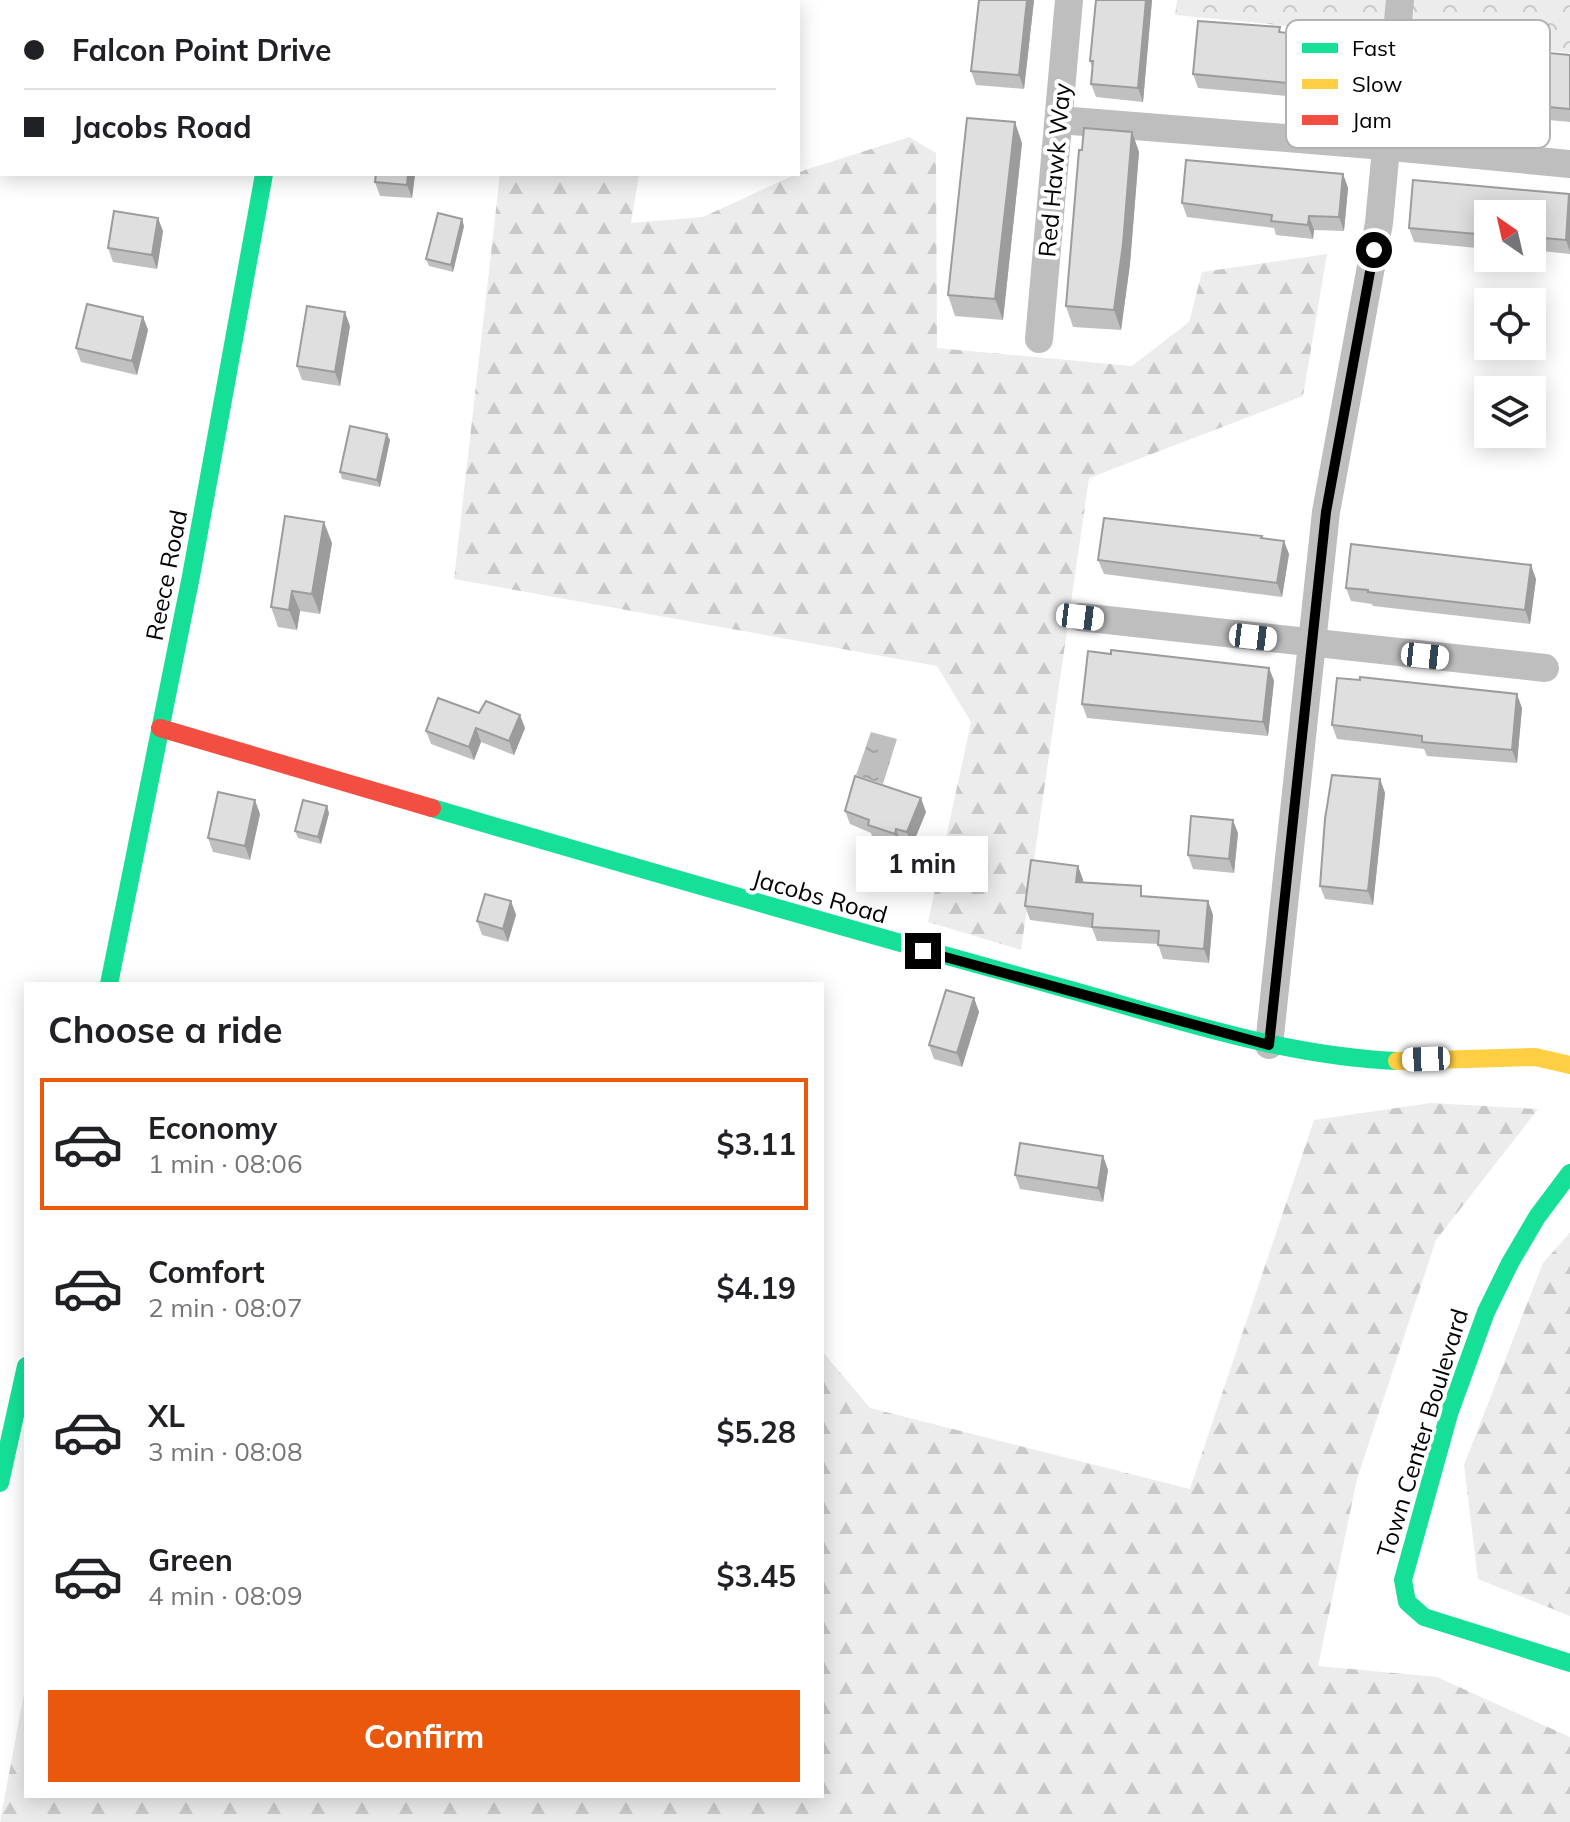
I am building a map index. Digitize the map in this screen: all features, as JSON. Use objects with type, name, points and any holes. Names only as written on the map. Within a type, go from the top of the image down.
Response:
[{"type":"street","name":"Red Hawk Way","points":[[1039,339],[1069,0]]},
{"type":"street","points":[[1398,20],[1400,0]]},
{"type":"street","points":[[1059,120],[1286,139]]},
{"type":"street","points":[[1269,1045],[1326,512],[1379,223],[1386,148],[1570,164]]},
{"type":"street","name":"Reece Road","points":[[109,982],[191,576],[264,176]]},
{"type":"street","points":[[1080,617],[1545,668]]},
{"type":"street","name":"Jacobs Road","points":[[160,728],[897,944],[1269,1045],[1362,1059],[1535,1057],[1570,1065]]},
{"type":"street","name":"Town Center Boulevard","points":[[1570,1173],[1532,1224],[1486,1308],[1462,1373],[1401,1589],[1406,1602],[1417,1614],[1570,1663]]},
{"type":"street","points":[[0,1483],[24,1375]]},
{"type":"green space","points":[[1177,0],[1570,0],[1570,53],[1550,51],[1550,20],[1286,20],[1286,26],[1175,15]]},
{"type":"green space","points":[[909,137],[936,153],[937,348],[1132,366],[1189,322],[1202,272],[1327,254],[1303,396],[1089,478],[1021,950],[928,922],[971,722],[937,666],[454,579],[500,176],[639,176],[631,223],[703,217],[792,176],[800,176],[805,170]]},
{"type":"green space","points":[[1431,1103],[1538,1109],[1436,1240],[1357,1479],[1318,1666],[1437,1677],[1570,1737],[1570,1822],[0,1822],[24,1694],[24,1798],[824,1798],[824,1353],[870,1408],[1190,1489],[1314,1120]]},
{"type":"green space","points":[[1570,1233],[1570,1616],[1478,1579],[1464,1465],[1543,1263]]},
{"type":"water","points":[[871,732],[897,739],[883,784],[856,775]]},
{"type":"building","points":[[979,0],[1027,0],[1019,75],[971,71]]},
{"type":"building","points":[[1096,0],[1146,0],[1138,88],[1091,84]]},
{"type":"building","points":[[1198,21],[1280,27],[1279,32],[1286,33],[1286,83],[1193,74]]},
{"type":"building","points":[[1550,53],[1570,55],[1570,109],[1550,107]]},
{"type":"building","points":[[967,118],[1015,122],[995,299],[948,295]]},
{"type":"building","points":[[1084,128],[1132,132],[1114,310],[1066,306],[1079,150],[1082,150]]},
{"type":"building","points":[[1186,160],[1343,174],[1339,217],[1309,216],[1308,225],[1271,221],[1272,215],[1182,203]]},
{"type":"building","points":[[376,176],[408,176],[407,185],[375,182]]},
{"type":"building","points":[[1413,180],[1569,194],[1566,240],[1546,238],[1546,200],[1474,200],[1474,234],[1409,228]]},
{"type":"building","points":[[114,211],[158,218],[152,255],[108,248]]},
{"type":"building","points":[[438,213],[462,219],[451,265],[426,259]]},
{"type":"building","points":[[87,304],[143,317],[132,361],[76,348]]},
{"type":"building","points":[[307,306],[345,312],[335,372],[297,366]]},
{"type":"building","points":[[350,426],[387,434],[377,480],[340,472]]},
{"type":"building","points":[[285,516],[324,522],[312,594],[292,591],[289,610],[271,607]]},
{"type":"building","points":[[1104,518],[1284,541],[1277,583],[1098,560]]},
{"type":"building","points":[[1351,544],[1531,565],[1525,610],[1346,588]]},
{"type":"building","points":[[1111,650],[1269,668],[1263,722],[1082,704],[1088,651],[1111,654]]},
{"type":"building","points":[[1360,677],[1517,694],[1512,750],[1422,742],[1422,736],[1332,725],[1337,678],[1360,680]]},
{"type":"building","points":[[438,698],[479,713],[486,701],[520,715],[509,741],[476,728],[469,747],[426,731]]},
{"type":"building","points":[[1332,775],[1380,779],[1368,891],[1320,886]]},
{"type":"building","points":[[855,776],[921,798],[907,832],[896,829],[895,834],[868,825],[869,820],[845,811]]},
{"type":"building","points":[[218,792],[255,800],[245,846],[208,838]]},
{"type":"building","points":[[303,800],[327,806],[318,837],[295,831]]},
{"type":"building","points":[[1191,816],[1233,820],[1229,859],[1188,855]]},
{"type":"building","points":[[1031,860],[1078,866],[1076,882],[1141,886],[1141,896],[1208,901],[1204,949],[1158,945],[1159,931],[1092,927],[1093,914],[1025,906]]},
{"type":"building","points":[[485,894],[511,901],[503,929],[477,921]]},
{"type":"building","points":[[946,990],[974,998],[957,1053],[929,1045]]},
{"type":"building","points":[[1020,1143],[1103,1156],[1098,1188],[1015,1175]]},
{"type":"traffic: fast","points":[[109,982],[191,576],[264,176]]},
{"type":"traffic: fast","points":[[432,808],[817,920],[1221,1032],[1308,1051],[1397,1061]]},
{"type":"traffic: fast","points":[[1570,1173],[1537,1217],[1486,1312],[1449,1414],[1403,1580],[1407,1602],[1424,1617],[1570,1663]]},
{"type":"traffic: fast","points":[[0,1483],[24,1375]]},
{"type":"traffic: slow","points":[[1397,1061],[1535,1057],[1570,1065]]},
{"type":"traffic: jam","points":[[160,728],[432,808]]},
{"type":"route","points":[[923,951],[1269,1045],[1326,512],[1374,250]]}]
